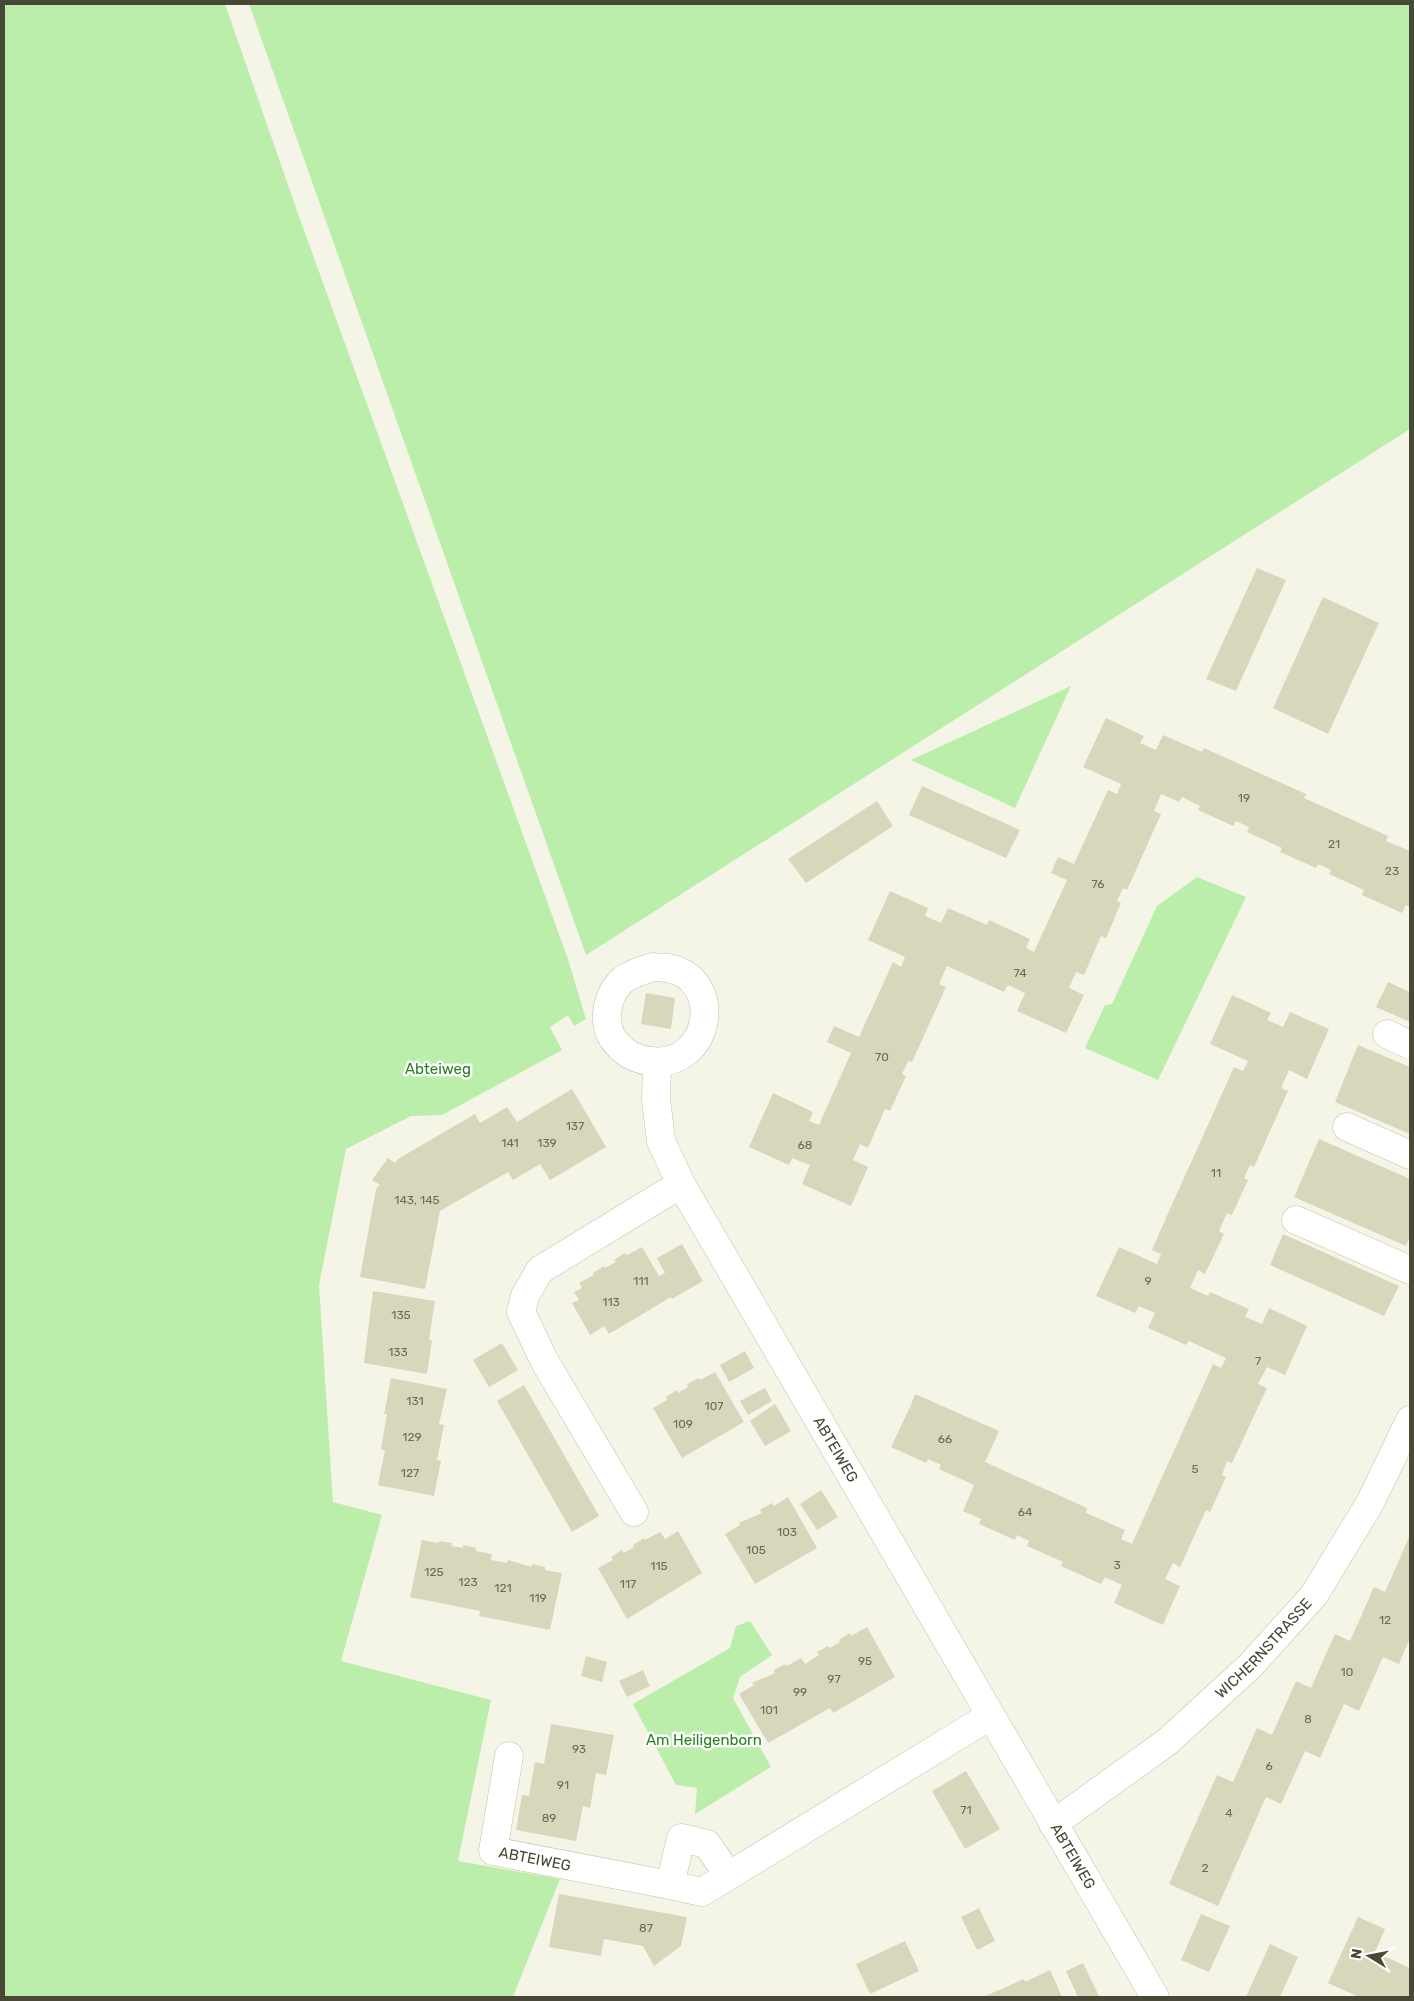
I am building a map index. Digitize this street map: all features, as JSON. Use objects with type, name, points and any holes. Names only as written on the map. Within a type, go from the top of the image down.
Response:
[{"type":"street","name":"ABTEIWEG","points":[[657,1062],[656,1099],[661,1141],[682,1184],[1155,1997]]},
{"type":"street","points":[[1347,1127],[1410,1155]]},
{"type":"street","points":[[634,1512],[546,1362],[521,1312],[525,1296],[540,1270],[682,1184]]},
{"type":"street","points":[[1296,1220],[1410,1270]]},
{"type":"street","name":"WICHERNSTRASSE","points":[[1053,1824],[1167,1742],[1250,1666],[1314,1595],[1370,1503],[1410,1420]]},
{"type":"street","name":"ABTEIWEG","points":[[509,1756],[493,1850],[702,1892],[990,1716]]},
{"type":"street","points":[[670,1885],[681,1838],[707,1844],[728,1876]]},
{"type":"green space","name":"Abteiweg","points":[[4,4],[225,4],[301,222],[568,959],[586,1019],[574,1026],[568,1015],[550,1027],[562,1050],[442,1115],[411,1116],[346,1149],[319,1285],[333,1502],[382,1515],[341,1661],[491,1700],[458,1861],[560,1879],[513,1997],[4,1997]]},
{"type":"green space","points":[[249,4],[1410,4],[1410,429],[586,955]]},
{"type":"green space","points":[[1071,686],[1015,808],[911,760]]},
{"type":"green space","points":[[1197,877],[1246,897],[1158,1080],[1085,1048],[1105,1005],[1112,1004],[1157,906]]},
{"type":"green space","name":"Am Heiligenborn","points":[[750,1621],[772,1655],[740,1677],[733,1698],[771,1767],[695,1814],[697,1788],[676,1785],[633,1704],[730,1648],[736,1626]]},
{"type":"building","points":[[1257,568],[1286,580],[1236,691],[1206,679]]},
{"type":"building","points":[[1323,597],[1379,623],[1328,734],[1273,708]]},
{"type":"building","points":[[1106,718],[1144,736],[1140,743],[1156,750],[1163,735],[1202,752],[1204,748],[1306,794],[1304,798],[1388,836],[1386,841],[1410,851],[1410,907],[1406,905],[1402,913],[1362,895],[1364,890],[1329,874],[1331,870],[1318,864],[1316,868],[1280,852],[1282,848],[1247,832],[1249,827],[1236,821],[1233,826],[1198,810],[1200,806],[1182,797],[1179,802],[1161,794],[1154,811],[1161,814],[1127,890],[1123,888],[1117,901],[1121,903],[1106,938],[1101,936],[1084,975],[1076,972],[1069,988],[1084,995],[1066,1033],[1017,1011],[1025,993],[1008,985],[1004,992],[947,966],[939,984],[946,987],[912,1062],[908,1061],[902,1074],[906,1076],[890,1111],[885,1109],[868,1148],[860,1144],[853,1160],[868,1167],[851,1206],[802,1184],[810,1165],[792,1158],[789,1165],[749,1147],[773,1093],[813,1112],[809,1121],[819,1125],[851,1053],[827,1042],[834,1026],[859,1037],[893,962],[901,967],[905,957],[868,940],[890,891],[928,908],[925,916],[941,923],[948,908],[987,925],[989,920],[1030,939],[1026,948],[1034,952],[1067,880],[1051,873],[1058,857],[1074,864],[1108,790],[1117,794],[1121,784],[1083,767]]},
{"type":"building","points":[[922,786],[1020,830],[1006,858],[909,815]]},
{"type":"building","points":[[877,801],[893,826],[806,883],[788,859]]},
{"type":"building","points":[[1388,982],[1410,992],[1410,1022],[1376,1007]]},
{"type":"building","points":[[646,993],[675,998],[671,1029],[641,1024]]},
{"type":"building","points":[[1232,995],[1271,1013],[1267,1020],[1283,1027],[1290,1012],[1329,1029],[1307,1079],[1289,1070],[1281,1088],[1288,1091],[1254,1167],[1250,1165],[1244,1178],[1248,1180],[1232,1215],[1227,1213],[1219,1231],[1224,1234],[1205,1274],[1198,1270],[1190,1288],[1208,1296],[1210,1292],[1249,1309],[1245,1317],[1262,1324],[1269,1308],[1307,1326],[1285,1375],[1267,1367],[1258,1384],[1267,1388],[1232,1463],[1227,1461],[1222,1475],[1226,1477],[1210,1512],[1206,1510],[1180,1567],[1173,1563],[1165,1579],[1180,1586],[1163,1625],[1114,1603],[1122,1585],[1105,1577],[1101,1584],[1061,1566],[1063,1562],[1027,1546],[1029,1541],[1017,1535],[1015,1540],[979,1524],[981,1519],[963,1511],[974,1485],[939,1469],[941,1465],[928,1459],[926,1463],[891,1447],[915,1394],[999,1431],[985,1462],[1087,1508],[1086,1513],[1125,1530],[1121,1539],[1132,1544],[1213,1364],[1221,1368],[1226,1358],[1189,1341],[1186,1345],[1148,1328],[1155,1313],[1139,1306],[1135,1313],[1096,1296],[1119,1247],[1157,1264],[1161,1254],[1152,1250],[1170,1209],[1234,1067],[1243,1071],[1248,1061],[1210,1044]]},
{"type":"building","points":[[1358,1045],[1410,1067],[1410,1134],[1335,1102]]},
{"type":"building","points":[[572,1089],[606,1147],[550,1180],[540,1164],[513,1180],[508,1172],[440,1211],[425,1289],[360,1277],[376,1189],[380,1185],[372,1180],[388,1158],[395,1163],[398,1159],[475,1114],[480,1123],[507,1107],[517,1122]]},
{"type":"building","points":[[1319,1139],[1410,1179],[1410,1235],[1406,1246],[1294,1197]]},
{"type":"building","points":[[1283,1234],[1399,1286],[1384,1316],[1270,1265]]},
{"type":"building","points":[[682,1244],[703,1281],[672,1299],[671,1297],[609,1334],[604,1326],[590,1335],[572,1303],[579,1300],[574,1292],[582,1288],[579,1283],[594,1275],[593,1273],[604,1266],[605,1268],[616,1262],[614,1260],[625,1253],[627,1255],[642,1247],[659,1276],[665,1273],[657,1258]]},
{"type":"building","points":[[373,1291],[435,1301],[429,1340],[432,1340],[427,1374],[364,1363]]},
{"type":"building","points":[[502,1343],[518,1370],[489,1387],[473,1360]]},
{"type":"building","points":[[745,1351],[754,1368],[729,1382],[720,1365]]},
{"type":"building","points":[[715,1372],[744,1422],[682,1458],[653,1408],[667,1400],[666,1397],[677,1390],[678,1393],[688,1387],[687,1384]]},
{"type":"building","points":[[391,1378],[447,1389],[439,1424],[444,1425],[437,1460],[441,1461],[434,1496],[378,1485],[385,1450],[381,1449],[387,1414],[384,1414]]},
{"type":"building","points":[[524,1385],[599,1516],[572,1532],[497,1401]]},
{"type":"building","points":[[765,1388],[772,1401],[748,1415],[740,1401]]},
{"type":"building","points":[[775,1404],[791,1431],[765,1446],[750,1421]]},
{"type":"building","points":[[821,1490],[838,1517],[817,1530],[800,1504]]},
{"type":"building","points":[[788,1497],[817,1548],[755,1584],[725,1534],[740,1525],[739,1523],[762,1513],[760,1510],[772,1503],[774,1506]]},
{"type":"building","points":[[678,1531],[702,1573],[627,1619],[598,1568],[613,1560],[611,1557],[622,1550],[624,1553],[644,1538],[645,1540],[660,1532],[665,1539]]},
{"type":"building","points":[[1410,1535],[1410,1638],[1399,1664],[1383,1657],[1359,1711],[1344,1704],[1320,1758],[1305,1751],[1281,1804],[1266,1797],[1218,1906],[1169,1884],[1217,1775],[1233,1782],[1257,1728],[1272,1735],[1296,1681],[1311,1688],[1335,1634],[1350,1641],[1374,1587],[1385,1592]]},
{"type":"building","points":[[422,1540],[452,1543],[451,1546],[463,1548],[463,1545],[476,1548],[476,1551],[492,1554],[491,1560],[507,1563],[508,1560],[532,1567],[532,1564],[545,1567],[545,1570],[562,1573],[550,1630],[479,1616],[480,1611],[410,1597]]},
{"type":"building","points":[[867,1627],[895,1677],[833,1713],[830,1708],[768,1743],[739,1694],[754,1685],[752,1683],[775,1673],[774,1670],[785,1664],[787,1666],[801,1658],[805,1664],[819,1655],[817,1652],[828,1646],[830,1648],[850,1633],[851,1636]]},
{"type":"building","points":[[586,1656],[607,1662],[602,1682],[581,1676]]},
{"type":"building","points":[[643,1670],[650,1686],[627,1697],[619,1681]]},
{"type":"building","points":[[551,1724],[614,1735],[606,1775],[596,1773],[590,1808],[583,1806],[576,1841],[516,1830],[522,1795],[529,1796],[535,1762],[544,1764]]},
{"type":"building","points":[[966,1771],[1000,1829],[965,1849],[932,1791]]},
{"type":"building","points":[[559,1894],[687,1917],[681,1946],[654,1966],[643,1946],[604,1939],[601,1956],[549,1947]]},
{"type":"building","points":[[979,1908],[995,1941],[977,1950],[961,1917]]},
{"type":"building","points":[[1201,1914],[1230,1926],[1209,1972],[1181,1960]]},
{"type":"building","points":[[1358,1917],[1385,1929],[1375,1952],[1410,1968],[1410,1997],[1359,1997],[1328,1983]]},
{"type":"building","points":[[905,1941],[919,1971],[870,1994],[856,1964]]},
{"type":"building","points":[[1270,1944],[1298,1957],[1280,1997],[1246,1997]]},
{"type":"building","points":[[1083,1963],[1099,1996],[1078,1997],[1066,1971]]},
{"type":"building","points":[[1050,1970],[1062,1997],[983,1997],[1024,1979],[1025,1982]]}]
